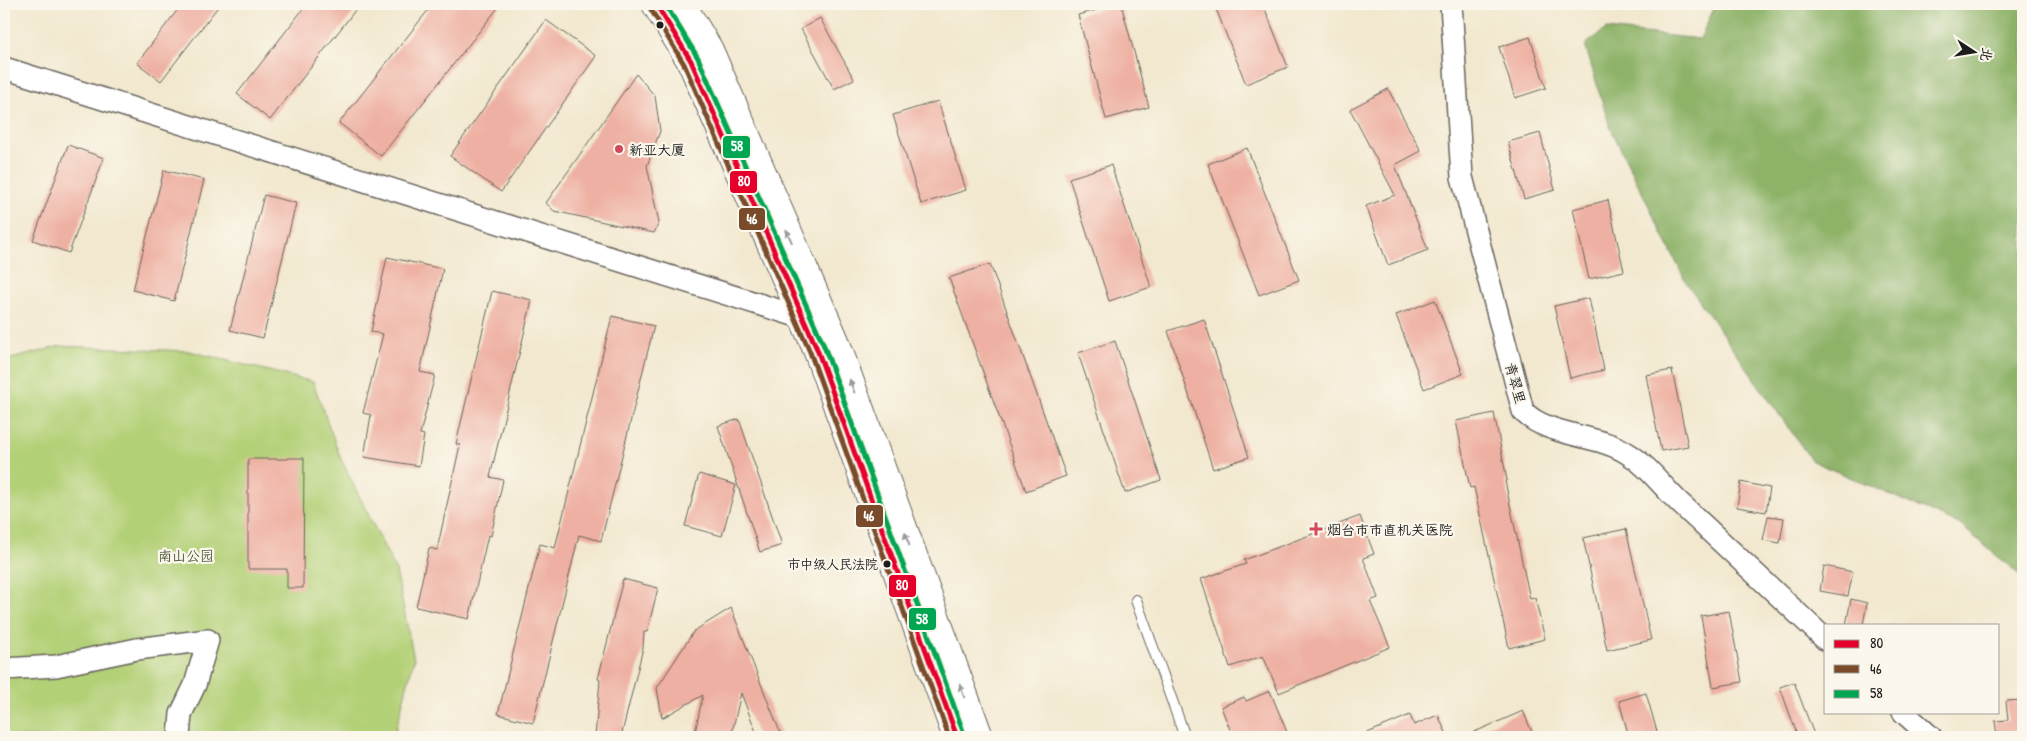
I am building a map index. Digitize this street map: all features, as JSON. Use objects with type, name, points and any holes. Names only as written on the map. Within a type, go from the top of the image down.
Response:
[{"type":"main road","points":[[656,4],[691,61],[812,314],[836,341],[979,737]]},
{"type":"main road","points":[[681,4],[709,50],[812,314],[816,349],[957,737]]},
{"type":"street","name":"青翠里","points":[[1451,4],[1462,176],[1523,411],[1530,419],[1541,425],[1607,443],[1626,452],[1645,466],[1671,495],[1824,638]]},
{"type":"street","points":[[4,68],[812,314]]},
{"type":"street","points":[[4,669],[56,666],[137,649],[208,640],[195,685],[181,714],[179,737]]},
{"type":"street","points":[[1905,714],[1931,737]]},
{"type":"lane","points":[[1136,600],[1185,737]]},
{"type":"green space","points":[[1716,4],[2023,4],[2023,591],[2022,577],[1959,524],[1812,461],[1686,282],[1610,127],[1585,45],[1606,29],[1700,39]]},
{"type":"green space","name":"南山公园","points":[[60,346],[189,351],[313,382],[341,459],[396,571],[414,659],[394,737],[4,737],[4,361]]},
{"type":"building","points":[[182,4],[220,4],[161,81],[137,63]]},
{"type":"building","points":[[307,4],[360,4],[270,120],[237,94]]},
{"type":"building","points":[[433,4],[501,4],[381,156],[339,123]]},
{"type":"building","points":[[1121,4],[1149,107],[1106,119],[1078,15]]},
{"type":"building","points":[[1214,4],[1263,4],[1288,67],[1246,84]]},
{"type":"building","points":[[820,18],[854,79],[834,89],[801,29]]},
{"type":"building","points":[[546,20],[596,56],[501,192],[450,156]]},
{"type":"building","points":[[1530,37],[1546,88],[1515,98],[1499,47]]},
{"type":"building","name":"新亚大厦","points":[[636,74],[655,96],[660,131],[647,166],[659,223],[654,233],[554,211],[546,203]]},
{"type":"building","points":[[1388,89],[1421,151],[1395,165],[1428,250],[1388,265],[1366,206],[1395,195],[1350,109]]},
{"type":"building","points":[[938,101],[966,190],[921,204],[893,115]]},
{"type":"building","points":[[1540,133],[1555,190],[1524,199],[1508,142]]},
{"type":"building","points":[[68,145],[104,158],[69,253],[33,240]]},
{"type":"building","points":[[1247,148],[1299,280],[1259,295],[1208,164]]},
{"type":"building","points":[[1111,165],[1151,287],[1109,301],[1069,178]]},
{"type":"building","points":[[164,170],[204,180],[174,301],[133,290]]},
{"type":"building","points":[[264,195],[296,203],[263,338],[230,330]]},
{"type":"building","points":[[1608,200],[1624,271],[1589,279],[1573,209]]},
{"type":"building","points":[[387,257],[443,269],[420,372],[435,375],[420,434],[424,435],[419,466],[364,457],[371,415],[363,413],[383,334],[371,332]]},
{"type":"building","points":[[990,264],[1066,476],[1026,491],[949,278]]},
{"type":"building","points":[[492,291],[532,300],[490,477],[503,480],[491,536],[488,535],[469,619],[416,607],[429,548],[437,550],[460,445],[456,444]]},
{"type":"building","points":[[1589,298],[1604,370],[1570,378],[1554,306]]},
{"type":"building","points":[[1435,300],[1463,374],[1424,389],[1396,315]]},
{"type":"building","points":[[612,316],[654,326],[601,541],[579,535],[533,723],[498,714],[540,544],[555,548]]},
{"type":"building","points":[[1204,319],[1249,457],[1213,469],[1168,331]]},
{"type":"building","points":[[1115,341],[1161,480],[1125,493],[1078,353]]},
{"type":"building","points":[[1672,370],[1688,446],[1661,451],[1646,375]]},
{"type":"building","points":[[1494,413],[1507,480],[1505,481],[1530,599],[1535,598],[1545,639],[1509,648],[1474,487],[1470,488],[1456,421]]},
{"type":"building","points":[[739,419],[782,545],[760,552],[718,426]]},
{"type":"building","points":[[304,458],[303,588],[287,588],[287,569],[248,569],[248,459]]},
{"type":"building","points":[[699,474],[736,485],[722,536],[685,526]]},
{"type":"building","points":[[1741,482],[1770,488],[1766,512],[1737,507]]},
{"type":"building","points":[[1360,516],[1374,554],[1363,558],[1378,598],[1370,601],[1390,647],[1279,693],[1263,656],[1230,667],[1201,579],[1246,564],[1244,560]]},
{"type":"building","points":[[1768,516],[1784,518],[1780,543],[1763,540]]},
{"type":"building","points":[[1626,529],[1651,640],[1607,650],[1583,538]]},
{"type":"building","points":[[1824,566],[1853,572],[1848,596],[1820,591]]},
{"type":"building","points":[[623,579],[658,588],[647,632],[644,632],[643,648],[621,737],[595,737],[600,680],[598,679]]},
{"type":"building","points":[[1851,599],[1867,603],[1863,624],[1846,624]]},
{"type":"building","points":[[731,608],[782,737],[758,737],[741,693],[731,737],[694,737],[703,695],[662,718],[657,688],[694,631]]},
{"type":"building","points":[[1729,611],[1742,682],[1713,687],[1701,616]]},
{"type":"building","points":[[1794,682],[1815,737],[1798,737],[1780,687]]},
{"type":"building","points":[[1270,691],[1289,737],[1233,737],[1221,707],[1244,697],[1246,701]]},
{"type":"building","points":[[1646,693],[1658,735],[1629,737],[1619,701]]},
{"type":"building","points":[[2023,700],[2023,737],[1997,737],[1995,721],[2008,720],[2006,701]]},
{"type":"building","points":[[1523,711],[1534,737],[1463,737]]},
{"type":"building","points":[[1410,715],[1414,725],[1438,715],[1448,737],[1358,737]]},
{"type":"transit line","name":"80","points":[[656,4],[691,61],[817,349],[957,737]]},
{"type":"transit line","name":"58","points":[[665,4],[698,58],[824,346],[964,734]]},
{"type":"transit line","name":"46","points":[[650,8],[684,64],[810,352],[949,737]]},
{"type":"place","name":"新亚大厦","points":[[619,149]]},
{"type":"place","name":"烟台市市直机关医院","points":[[1316,529]]},
{"type":"place","name":"市中级人民法院","points":[[887,564]]}]
